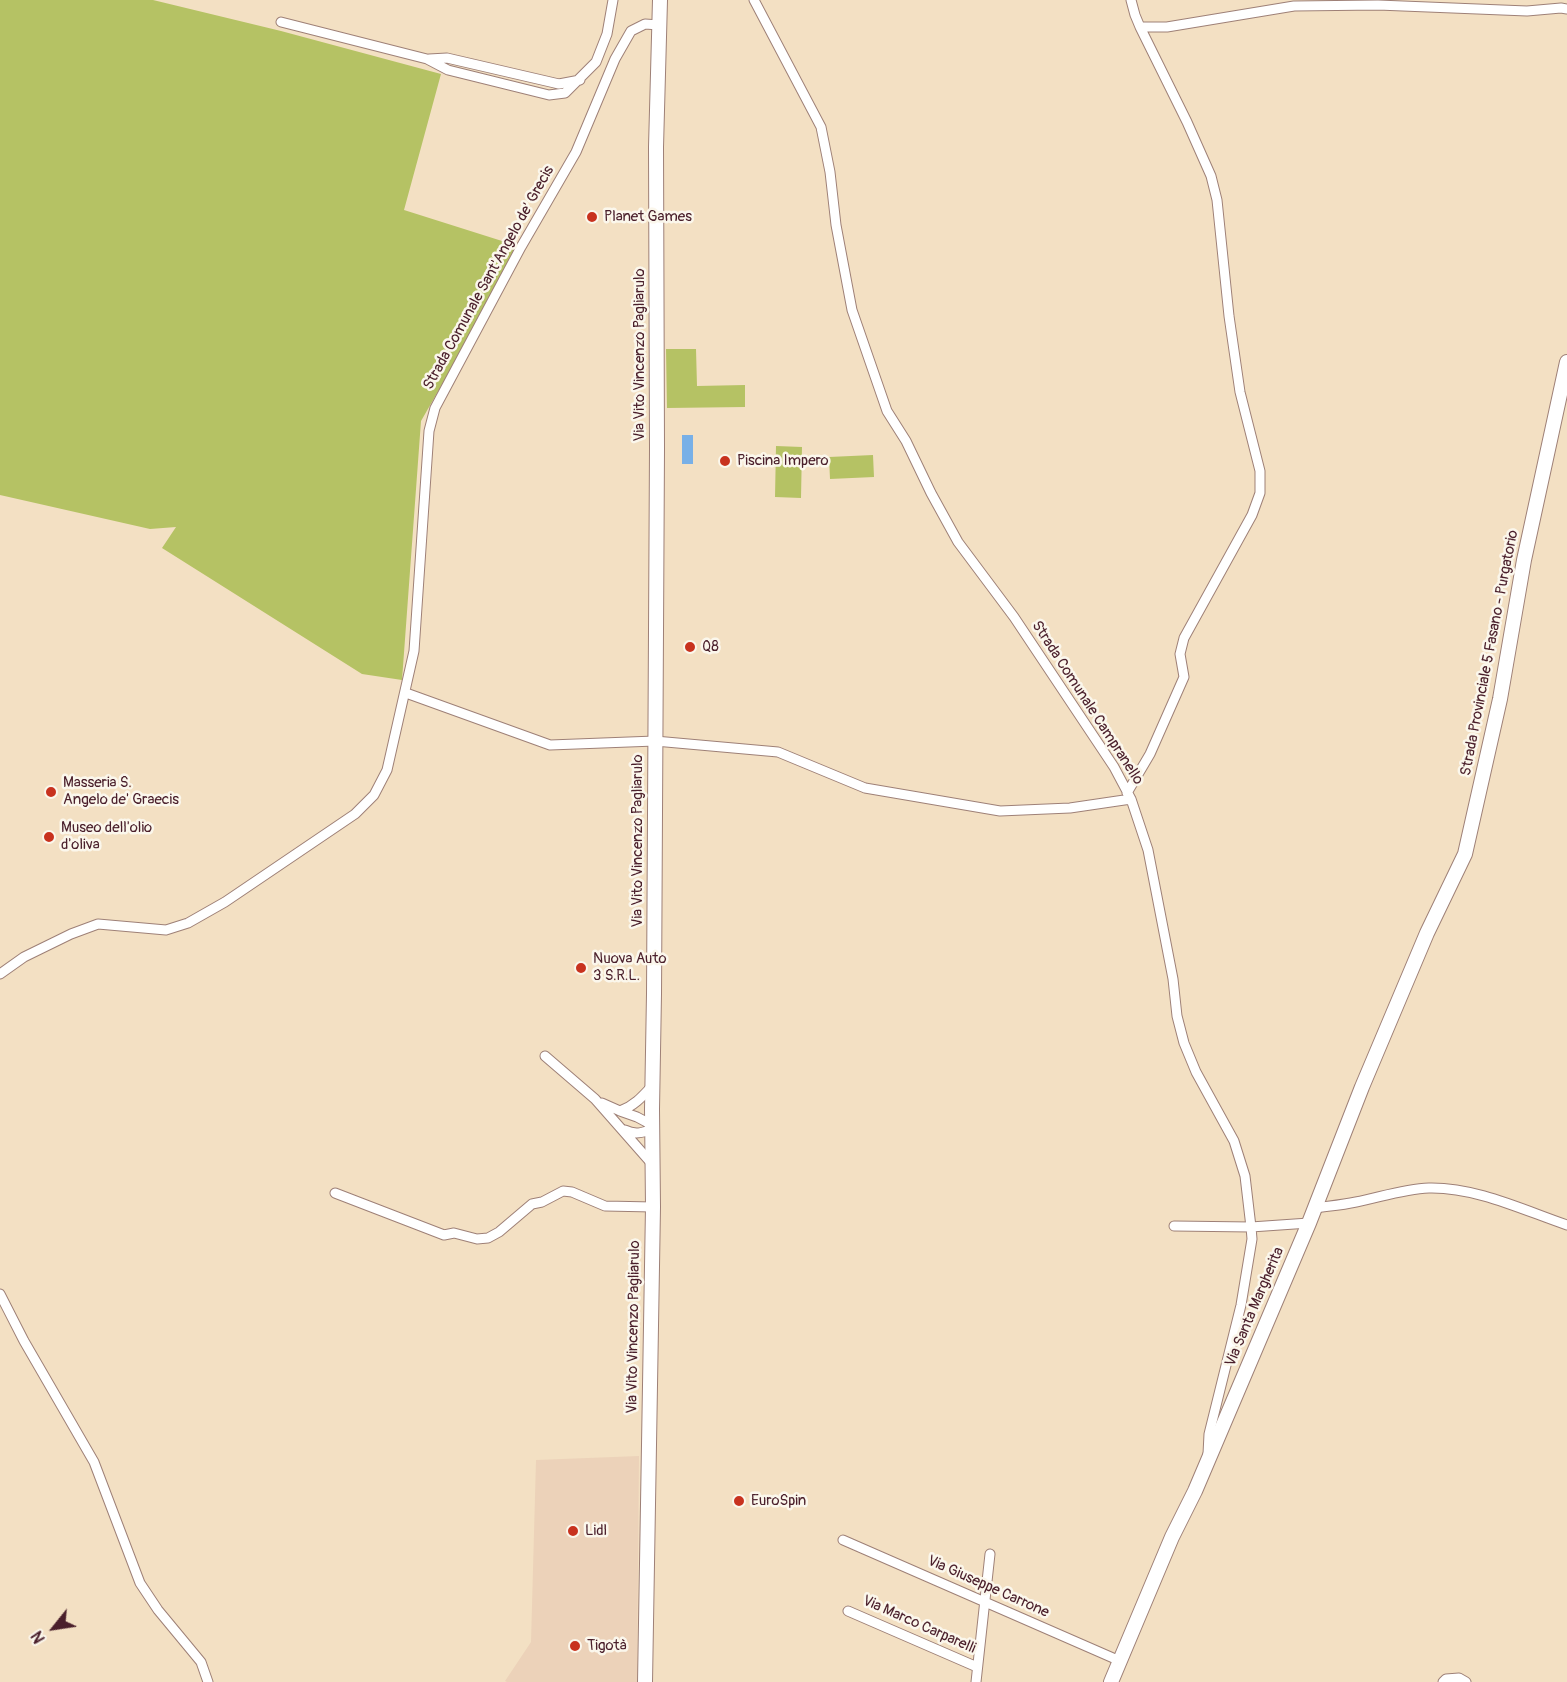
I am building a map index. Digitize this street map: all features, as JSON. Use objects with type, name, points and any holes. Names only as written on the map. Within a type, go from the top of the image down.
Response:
[{"type":"street","points":[[281,21],[427,59],[448,70],[549,95],[565,93],[596,62],[607,34],[613,0]]},
{"type":"street","name":"Via Vito Vincenzo Pagliarulo","points":[[645,1682],[653,1207],[656,147],[660,0]]},
{"type":"street","name":"Strada Comunale Campranello","points":[[754,0],[821,127],[852,310],[887,411],[910,449],[958,542],[1014,617],[1114,767],[1129,796],[1149,850],[1171,968],[1177,1016],[1184,1043],[1196,1072],[1234,1141],[1245,1176],[1251,1227],[1252,1239],[1241,1305],[1209,1434],[1208,1460]]},
{"type":"street","points":[[406,693],[550,746],[656,741],[777,752],[865,788],[1000,811],[1070,808],[1129,796],[1184,677],[1180,654],[1184,639],[1252,515],[1260,493],[1260,471],[1240,392],[1229,316],[1218,200],[1187,122],[1134,15],[1131,0]]},
{"type":"street","points":[[1140,27],[1167,27],[1294,6],[1378,5],[1527,11],[1567,9]]},
{"type":"street","name":"Strada Comunale Sant'Angelo de' Grecis","points":[[0,974],[24,957],[71,934],[98,924],[166,930],[188,923],[225,902],[356,814],[374,795],[387,770],[414,651],[429,431],[435,408],[521,247],[576,152],[615,59],[631,31],[645,24],[659,25]]},
{"type":"street","name":"Strada Provinciale 5 Fasano - Purgatorio","points":[[1423,943],[1465,854],[1500,699],[1524,560],[1567,362]]},
{"type":"street","name":"Via Santa Margherita","points":[[1111,1682],[1309,1223],[1362,1087],[1423,943]]},
{"type":"street","points":[[545,1056],[595,1099],[653,1165]]},
{"type":"street","points":[[620,1111],[638,1102],[652,1086]]},
{"type":"street","points":[[595,1099],[609,1107],[637,1117],[652,1127],[640,1133],[632,1133],[620,1127]]},
{"type":"street","points":[[1315,1208],[1429,1188],[1478,1195],[1567,1225]]},
{"type":"street","points":[[335,1193],[444,1234],[464,1234],[477,1239],[488,1238],[500,1232],[532,1204],[542,1202],[563,1191],[572,1191],[605,1206],[653,1207]]},
{"type":"street","points":[[1174,1226],[1251,1227],[1309,1223]]},
{"type":"street","points":[[0,1294],[24,1341],[94,1462],[140,1583],[158,1610],[201,1662],[208,1682]]},
{"type":"street","name":"Via Giuseppe Carrone","points":[[843,1540],[1120,1661]]},
{"type":"street","points":[[976,1682],[990,1554]]},
{"type":"street","name":"Via Marco Carparelli","points":[[848,1611],[977,1667]]},
{"type":"street","points":[[1445,1681],[1459,1678],[1466,1682]]},
{"type":"shaded area","points":[[639,1456],[637,1682],[505,1681],[531,1642],[536,1460]]},
{"type":"green space","points":[[0,0],[153,0],[281,31],[441,74],[404,210],[521,247],[421,421],[402,680],[362,674],[162,548],[176,527],[150,529],[0,495]]},
{"type":"green space","points":[[666,349],[696,349],[697,386],[745,385],[745,407],[667,408]]},
{"type":"green space","points":[[776,446],[802,447],[801,498],[775,497]]},
{"type":"green space","points":[[873,455],[874,477],[830,479],[829,457]]},
{"type":"water","points":[[682,435],[693,435],[693,464],[682,464]]},
{"type":"place","name":"Planet Games","points":[[592,217]]},
{"type":"place","name":"Piscina Impero","points":[[725,461]]},
{"type":"place","name":"Q8","points":[[690,647]]},
{"type":"place","name":"Masseria S. Angelo de' Graecis","points":[[51,792]]},
{"type":"place","name":"Museo dell'olio d'oliva","points":[[49,837]]},
{"type":"place","name":"Nuova Auto 3 S.R.L.","points":[[581,968]]},
{"type":"place","name":"EuroSpin","points":[[739,1501]]},
{"type":"place","name":"Lidl","points":[[573,1531]]},
{"type":"place","name":"Tigotà","points":[[575,1646]]}]
